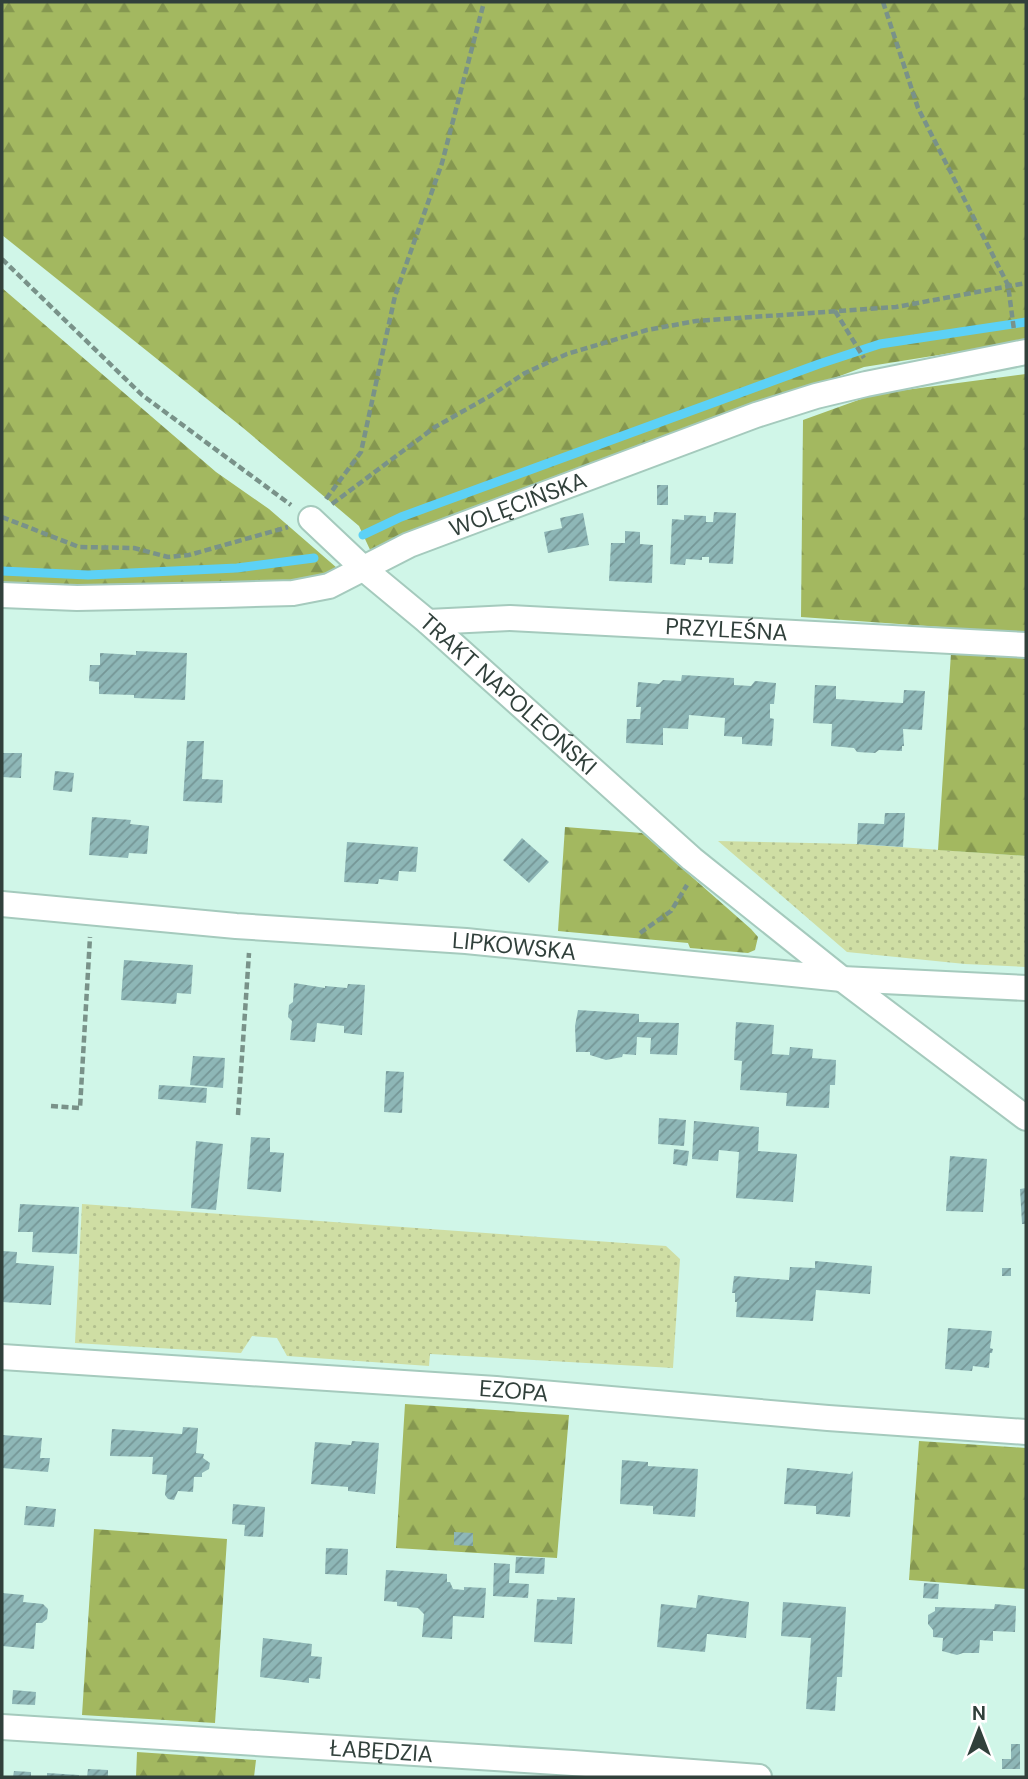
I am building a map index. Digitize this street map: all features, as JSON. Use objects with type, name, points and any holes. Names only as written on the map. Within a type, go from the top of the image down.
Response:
[{"type":"street","name":"WOLĘCIŃSKA","points":[[2,595],[77,598],[293,593],[329,586],[409,545],[755,415],[816,396],[1022,353]]},
{"type":"street","name":"TRAKT NAPOLEOŃSKI","points":[[311,519],[692,859],[842,979],[1026,1118]]},
{"type":"street","name":"PRZYLEŚNA","points":[[428,622],[510,618],[1026,645]]},
{"type":"street","name":"LIPKOWSKA","points":[[2,904],[250,927],[466,941],[842,979],[1026,988]]},
{"type":"street","name":"EZOPA","points":[[2,1357],[496,1389],[1026,1432]]},
{"type":"street","name":"ŁABĘDZIA","points":[[2,1727],[760,1777]]},
{"type":"path","points":[[311,519],[361,452],[395,296],[442,163],[484,2]]},
{"type":"path","points":[[883,2],[918,107],[1008,285],[1022,353]]},
{"type":"path","points":[[2,259],[142,396],[311,519]]},
{"type":"path","points":[[2,517],[79,547],[134,548],[168,557],[189,555],[259,537],[311,519],[435,427],[525,373],[567,354],[647,330],[696,321],[896,307],[1026,283]]},
{"type":"path","points":[[835,312],[878,382]]},
{"type":"path","points":[[604,955],[671,911],[684,893],[692,871],[692,859]]},
{"type":"path","points":[[51,1107],[80,1108],[91,912]]},
{"type":"path","points":[[238,1115],[250,927]]},
{"type":"green space","points":[[2,2],[1026,2],[1026,341],[864,367],[518,495],[372,554],[359,526],[242,427],[2,235]]},
{"type":"green space","points":[[2,288],[216,472],[269,509],[337,568],[296,584],[2,586]]},
{"type":"green space","points":[[1026,374],[1026,633],[801,617],[803,420],[875,394]]},
{"type":"green space","points":[[951,653],[1026,658],[1026,856],[938,850]]},
{"type":"green space","points":[[565,827],[642,833],[751,929],[758,937],[755,950],[748,953],[690,948],[688,943],[558,931]]},
{"type":"green space","points":[[718,841],[857,844],[1026,856],[1026,967],[965,964],[847,952]]},
{"type":"green space","points":[[82,1204],[666,1246],[680,1259],[673,1368],[430,1354],[429,1366],[287,1356],[277,1338],[252,1336],[241,1353],[75,1343]]},
{"type":"green space","points":[[405,1404],[569,1415],[557,1558],[396,1548]]},
{"type":"green space","points":[[919,1441],[1026,1448],[1026,1589],[909,1580]]},
{"type":"green space","points":[[94,1529],[227,1539],[215,1723],[82,1715]]},
{"type":"green space","points":[[137,1752],[256,1760],[254,1777],[136,1777]]},
{"type":"building","points":[[657,485],[668,485],[668,505],[657,505]]},
{"type":"building","points":[[714,512],[736,513],[733,564],[709,563],[709,557],[702,557],[702,560],[686,559],[685,565],[670,564],[672,519],[684,520],[684,515],[706,516],[706,522],[713,522]]},
{"type":"building","points":[[583,513],[589,545],[548,553],[544,532],[562,528],[560,518]]},
{"type":"building","points":[[625,531],[640,532],[640,544],[653,545],[652,583],[609,581],[611,543],[625,543]]},
{"type":"building","points":[[136,651],[187,653],[185,700],[99,694],[99,682],[89,681],[90,665],[100,665],[100,653],[136,655]]},
{"type":"building","points":[[682,675],[734,678],[734,685],[751,686],[755,681],[776,683],[774,704],[770,704],[770,718],[774,719],[772,746],[742,744],[742,737],[724,736],[725,718],[689,715],[688,729],[663,728],[663,745],[626,743],[627,719],[640,719],[641,707],[636,707],[638,682],[659,684],[663,680],[681,681]]},
{"type":"building","points":[[815,685],[836,686],[836,699],[881,702],[903,703],[904,690],[925,691],[922,730],[903,729],[902,751],[857,752],[854,748],[831,746],[832,724],[813,723]]},
{"type":"building","points":[[187,741],[204,741],[202,779],[223,780],[222,803],[183,801]]},
{"type":"building","points":[[2,753],[22,753],[21,778],[2,777]]},
{"type":"building","points":[[55,771],[74,773],[72,792],[53,790]]},
{"type":"building","points":[[885,813],[905,813],[903,847],[857,844],[858,823],[884,824]]},
{"type":"building","points":[[92,817],[131,820],[130,824],[149,826],[147,854],[129,853],[128,858],[89,855]]},
{"type":"building","points":[[522,838],[549,862],[529,883],[503,860]]},
{"type":"building","points":[[347,842],[418,847],[416,872],[399,871],[398,881],[379,879],[378,884],[344,882]]},
{"type":"building","points":[[124,960],[193,965],[191,994],[177,993],[176,1004],[121,1000]]},
{"type":"building","points":[[294,983],[325,988],[347,988],[348,984],[365,985],[362,1035],[344,1033],[344,1026],[317,1023],[315,1042],[290,1040],[292,1021],[288,1017],[289,1005],[293,1002]]},
{"type":"building","points":[[578,1010],[639,1014],[639,1022],[679,1023],[677,1055],[650,1054],[651,1038],[637,1037],[636,1055],[623,1054],[622,1057],[606,1060],[590,1055],[590,1052],[576,1052],[575,1026]]},
{"type":"building","points":[[736,1022],[774,1025],[772,1054],[789,1055],[790,1047],[813,1049],[812,1058],[836,1060],[835,1085],[830,1085],[829,1108],[786,1106],[787,1093],[740,1090],[742,1061],[734,1060]]},
{"type":"building","points":[[193,1056],[225,1058],[223,1088],[190,1085]]},
{"type":"building","points":[[386,1071],[404,1072],[402,1113],[384,1112]]},
{"type":"building","points":[[159,1085],[207,1088],[206,1103],[158,1099]]},
{"type":"building","points":[[659,1118],[686,1120],[684,1146],[658,1144]]},
{"type":"building","points":[[694,1121],[759,1127],[758,1151],[797,1154],[793,1202],[736,1198],[739,1152],[719,1150],[718,1161],[692,1159]]},
{"type":"building","points":[[251,1137],[270,1138],[270,1152],[284,1153],[281,1192],[247,1189]]},
{"type":"building","points":[[196,1141],[223,1144],[216,1210],[191,1208]]},
{"type":"building","points":[[674,1149],[689,1151],[687,1166],[673,1164]]},
{"type":"building","points":[[950,1156],[987,1159],[983,1212],[946,1211]]},
{"type":"building","points":[[1026,1188],[1026,1224],[1022,1224],[1020,1189]]},
{"type":"building","points":[[20,1204],[79,1207],[77,1254],[32,1252],[33,1232],[18,1232]]},
{"type":"building","points":[[2,1251],[17,1252],[16,1263],[54,1266],[51,1305],[2,1302]]},
{"type":"building","points":[[815,1261],[872,1266],[870,1294],[816,1290],[813,1321],[736,1317],[737,1302],[735,1293],[732,1293],[734,1276],[789,1280],[790,1267],[815,1268]]},
{"type":"building","points":[[1002,1268],[1011,1268],[1011,1276],[1002,1276]]},
{"type":"building","points":[[948,1328],[992,1331],[990,1348],[993,1349],[990,1353],[989,1368],[973,1366],[972,1371],[945,1369]]},
{"type":"building","points":[[183,1427],[198,1428],[196,1453],[204,1454],[203,1458],[210,1463],[209,1469],[202,1473],[202,1477],[194,1477],[193,1492],[178,1491],[174,1500],[165,1495],[167,1475],[152,1474],[153,1457],[110,1456],[112,1429],[182,1434]]},
{"type":"building","points":[[2,1435],[42,1438],[40,1458],[50,1458],[48,1472],[2,1468]]},
{"type":"building","points":[[352,1441],[379,1443],[375,1494],[348,1491],[348,1487],[311,1484],[315,1442],[351,1445]]},
{"type":"building","points":[[622,1460],[648,1462],[648,1466],[698,1469],[695,1517],[653,1514],[653,1506],[620,1504]]},
{"type":"building","points":[[787,1468],[850,1474],[853,1471],[850,1517],[816,1514],[816,1506],[784,1504]]},
{"type":"building","points":[[233,1504],[265,1507],[263,1537],[244,1536],[245,1525],[232,1524]]},
{"type":"building","points":[[26,1506],[56,1509],[54,1527],[24,1525]]},
{"type":"building","points":[[454,1532],[473,1533],[473,1546],[454,1545]]},
{"type":"building","points":[[326,1548],[348,1549],[347,1575],[325,1574]]},
{"type":"building","points":[[516,1557],[545,1558],[544,1574],[515,1573]]},
{"type":"building","points":[[494,1563],[510,1564],[509,1583],[529,1584],[528,1598],[493,1596]]},
{"type":"building","points":[[386,1570],[447,1574],[447,1582],[450,1582],[453,1589],[486,1588],[484,1618],[453,1616],[452,1639],[422,1637],[424,1614],[418,1608],[397,1606],[397,1602],[384,1601]]},
{"type":"building","points":[[924,1583],[939,1584],[938,1599],[923,1598]]},
{"type":"building","points":[[2,1593],[24,1595],[23,1602],[43,1604],[48,1609],[47,1619],[36,1623],[34,1649],[2,1646]]},
{"type":"building","points":[[698,1595],[749,1602],[746,1638],[707,1634],[705,1652],[657,1647],[661,1604],[696,1608]]},
{"type":"building","points":[[557,1597],[575,1598],[572,1644],[534,1642],[537,1599],[557,1600]]},
{"type":"building","points":[[783,1602],[846,1607],[842,1677],[837,1677],[835,1711],[806,1709],[811,1638],[781,1636]]},
{"type":"building","points":[[995,1604],[1016,1606],[1015,1632],[993,1631],[993,1641],[980,1640],[979,1653],[957,1655],[942,1651],[943,1638],[933,1637],[933,1630],[928,1624],[928,1615],[935,1611],[935,1607],[994,1609]]},
{"type":"building","points":[[263,1638],[312,1644],[311,1656],[322,1657],[320,1679],[309,1678],[309,1683],[260,1677]]},
{"type":"building","points":[[13,1690],[36,1692],[35,1705],[12,1704]]},
{"type":"building","points":[[1011,1744],[1020,1744],[1020,1769],[1002,1769],[1002,1759],[1011,1759]]},
{"type":"building","points":[[88,1769],[108,1770],[108,1777],[87,1777]]},
{"type":"building","points":[[14,1771],[31,1772],[31,1777],[13,1777]]},
{"type":"building","points":[[47,1773],[79,1775],[79,1777],[47,1777]]},
{"type":"waterway","points":[[363,535],[401,517],[880,344],[1026,322]]},
{"type":"waterway","points":[[2,571],[88,575],[237,568],[314,558]]}]
